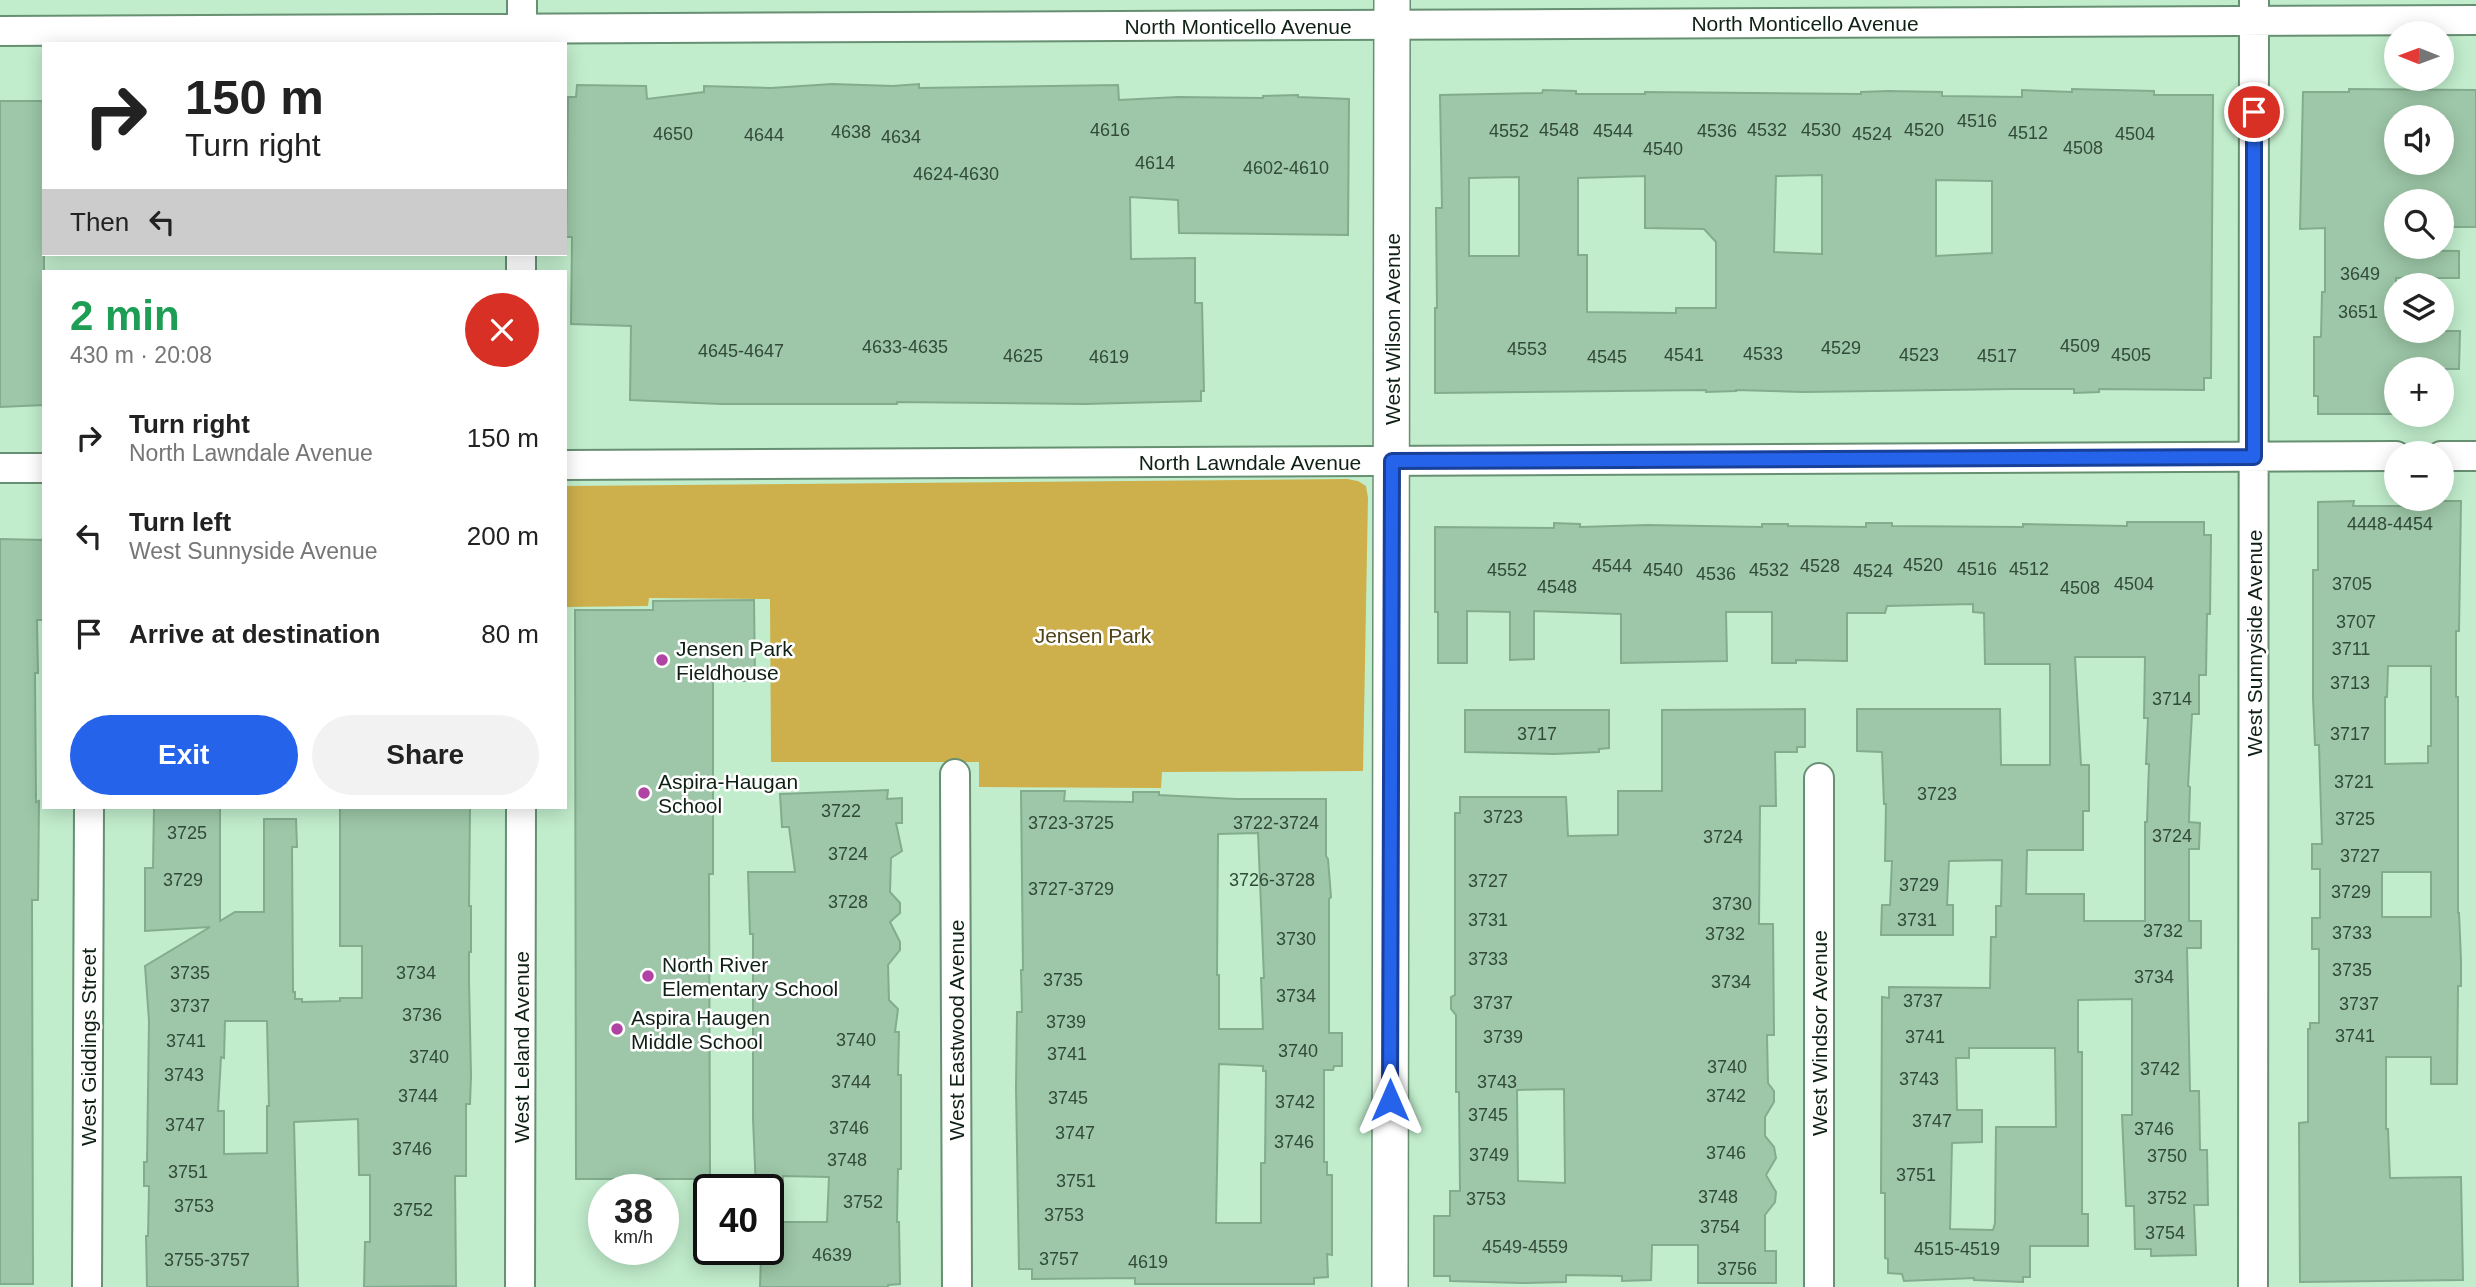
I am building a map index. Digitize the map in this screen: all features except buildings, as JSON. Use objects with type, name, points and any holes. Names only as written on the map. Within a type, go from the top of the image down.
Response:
[{"type":"street","points":[[522,0],[522,36]]},
{"type":"street","name":"North Monticello Avenue","points":[[0,32],[522,36],[1392,13],[2254,11],[2476,20]]},
{"type":"street","name":"West Sunnyside Avenue","points":[[2253,1287],[2254,11]]},
{"type":"street","name":"West Wilson Avenue","points":[[1390,1287],[1392,13]]},
{"type":"street","name":"North Lawndale Avenue","points":[[567,465],[2384,456]]},
{"type":"street","points":[[2454,456],[2476,456]]},
{"type":"street","points":[[0,468],[42,468]]},
{"type":"street","name":"West Eastwood Avenue","points":[[955,774],[957,1287]]},
{"type":"street","name":"West Windsor Avenue","points":[[1819,778],[1819,1287]]},
{"type":"street","name":"West Giddings Street","points":[[87,1287],[89,809]]},
{"type":"street","name":"West Leland Avenue","points":[[520,1287],[521,809]]},
{"type":"green space","name":"Jensen Park","points":[[1347,479],[1366,486],[1368,498],[1363,771],[1162,772],[1161,788],[979,787],[979,762],[771,762],[770,599],[649,598],[648,606],[567,607],[567,486]]},
{"type":"place","name":"Jensen Park Fieldhouse","points":[[662,660]]},
{"type":"place","name":"Aspira-Haugan School","points":[[644,793]]},
{"type":"place","name":"North River Elementary School","points":[[648,976]]},
{"type":"place","name":"Aspira Haugen Middle School","points":[[617,1029]]},
{"type":"route","points":[[1390,1100],[1392,461],[2254,457],[2254,112]]}]
